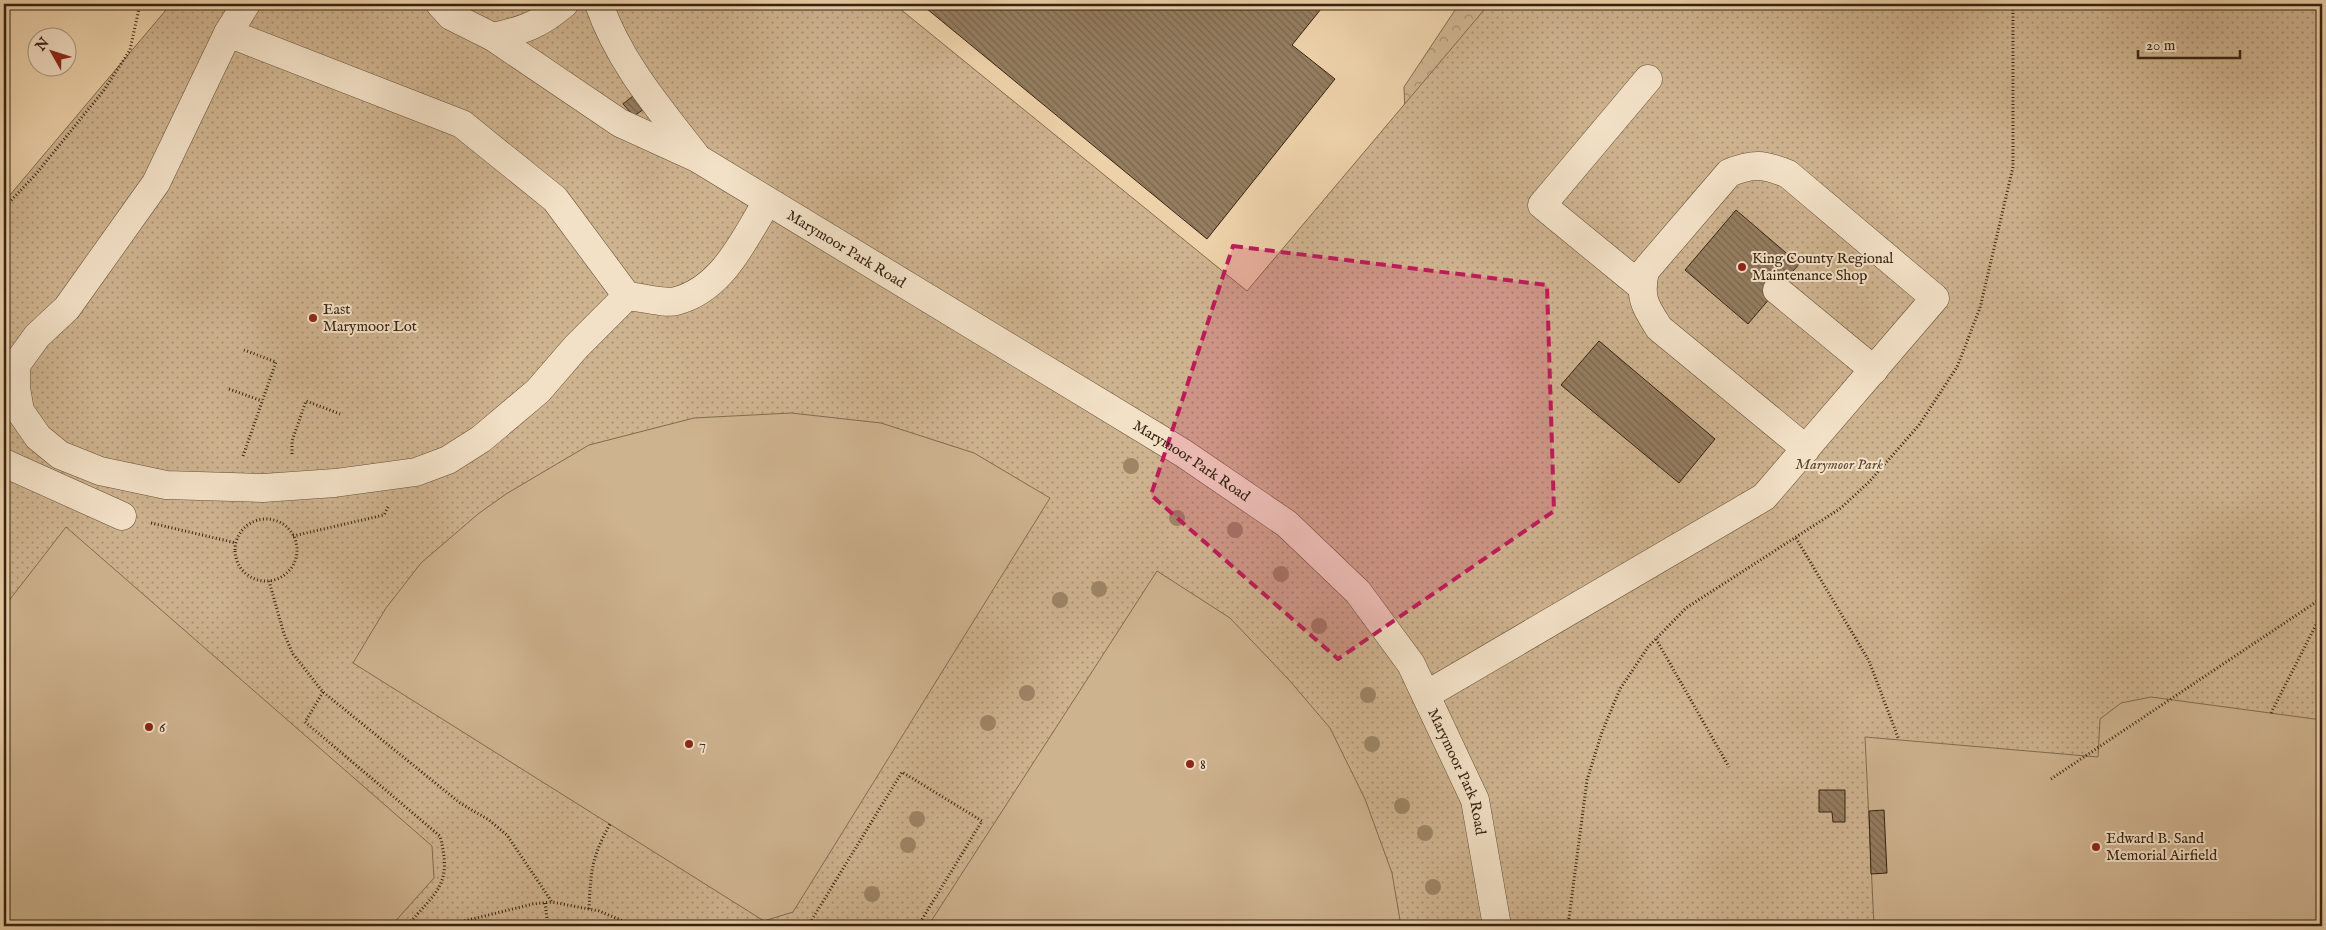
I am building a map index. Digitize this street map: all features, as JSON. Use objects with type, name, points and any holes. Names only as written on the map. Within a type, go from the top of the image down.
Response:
[{"type":"street","points":[[246,4],[228,33],[156,183],[67,308],[37,336],[16,365],[16,388],[20,411],[38,437],[60,455],[100,471],[166,485],[263,488],[335,483],[416,472],[448,460],[481,439],[538,391],[576,347],[627,296]]},
{"type":"street","name":"Marymoor Park Road","points":[[440,4],[451,16],[493,37],[620,123],[697,158],[1183,453],[1287,524],[1358,592],[1411,664],[1475,800],[1497,926]]},
{"type":"street","points":[[493,37],[527,29],[549,16],[564,4]]},
{"type":"street","name":"Marymoor Park Road","points":[[599,4],[606,25],[625,60],[697,158]]},
{"type":"street","points":[[228,33],[462,124],[555,199],[627,296],[675,302],[707,286],[733,259],[767,202]]},
{"type":"street","points":[[1642,287],[1542,205],[1648,79]]},
{"type":"street","points":[[1426,694],[1764,498],[1874,370],[1935,298],[1788,174],[1771,166],[1748,165],[1729,173],[1645,271],[1642,287],[1645,307],[1659,328],[1806,449]]},
{"type":"street","points":[[1777,290],[1874,370]]},
{"type":"street","points":[[4,463],[122,516]]},
{"type":"path","points":[[4,208],[36,174],[104,90],[130,50],[140,4]]},
{"type":"path","points":[[242,459],[276,362],[244,350]]},
{"type":"path","points":[[229,390],[262,401]]},
{"type":"path","points":[[292,462],[292,441],[306,401],[340,414]]},
{"type":"path","points":[[293,536],[384,515],[401,474]]},
{"type":"path","points":[[122,516],[236,543]]},
{"type":"path","points":[[263,519],[276,521],[286,526],[293,536],[297,547],[295,559],[290,570],[280,577],[268,581],[256,579],[246,574],[239,564],[235,553],[236,543],[242,530],[252,523],[263,519]]},
{"type":"path","points":[[1796,538],[1869,662],[1900,740]]},
{"type":"path","points":[[268,581],[284,634],[293,654],[323,692],[460,803],[489,820],[507,835],[552,902]]},
{"type":"path","points":[[2051,779],[2322,598]]},
{"type":"path","points":[[2271,713],[2322,613]]},
{"type":"path","points":[[1656,639],[1729,766]]},
{"type":"path","points":[[323,692],[305,722],[440,836],[445,854],[445,871],[442,884],[407,926]]},
{"type":"path","points":[[808,926],[902,772],[982,821],[918,926]]},
{"type":"path","points":[[589,909],[591,866],[596,849],[610,824]]},
{"type":"path","points":[[444,926],[459,925],[552,902],[589,909],[635,926]]},
{"type":"path","points":[[545,903],[548,926]]},
{"type":"highlighted area","points":[[1233,246],[1547,285],[1554,511],[1338,659],[1151,495]]},
{"type":"green space","name":"Marymoor Park","points":[[171,4],[894,4],[1247,291],[1489,4],[2322,4],[2322,926],[4,926],[4,202]]},
{"type":"green space","points":[[1459,4],[1568,4],[1406,138],[1404,87]]},
{"type":"green space","name":"7","points":[[791,413],[881,423],[974,453],[1050,498],[793,912],[764,921],[353,663],[386,608],[421,563],[478,514],[506,494],[589,445],[694,418]]},
{"type":"green space","name":"6","points":[[66,527],[432,846],[434,878],[391,926],[4,926],[4,607]]},
{"type":"green space","name":"8","points":[[1157,571],[1230,618],[1290,681],[1330,728],[1365,799],[1392,873],[1401,926],[928,926]]},
{"type":"green space","name":"Edward B. Sand Memorial Airfield","points":[[2151,697],[2322,720],[2322,926],[1874,926],[1865,737],[2098,757],[2100,719],[2121,703]]},
{"type":"building","points":[[921,4],[1325,4],[1292,45],[1335,79],[1207,239]]},
{"type":"building","points":[[633,96],[644,109],[634,116],[623,104]]},
{"type":"building","name":"King County Regional Maintenance Shop","points":[[1736,210],[1799,264],[1748,324],[1685,270]]},
{"type":"building","points":[[1599,341],[1715,439],[1679,483],[1561,385]]},
{"type":"building","points":[[1819,790],[1845,790],[1845,822],[1833,822],[1832,812],[1819,812]]},
{"type":"building","points":[[1884,810],[1887,873],[1871,874],[1869,811]]},
{"type":"place","name":"King County Regional Maintenance Shop","points":[[1742,267]]},
{"type":"place","name":"East Marymoor Lot","points":[[313,318]]},
{"type":"place","name":"6","points":[[149,727]]},
{"type":"place","name":"7","points":[[689,744]]},
{"type":"place","name":"8","points":[[1190,764]]},
{"type":"place","name":"Edward B. Sand Memorial Airfield","points":[[2096,847]]}]
